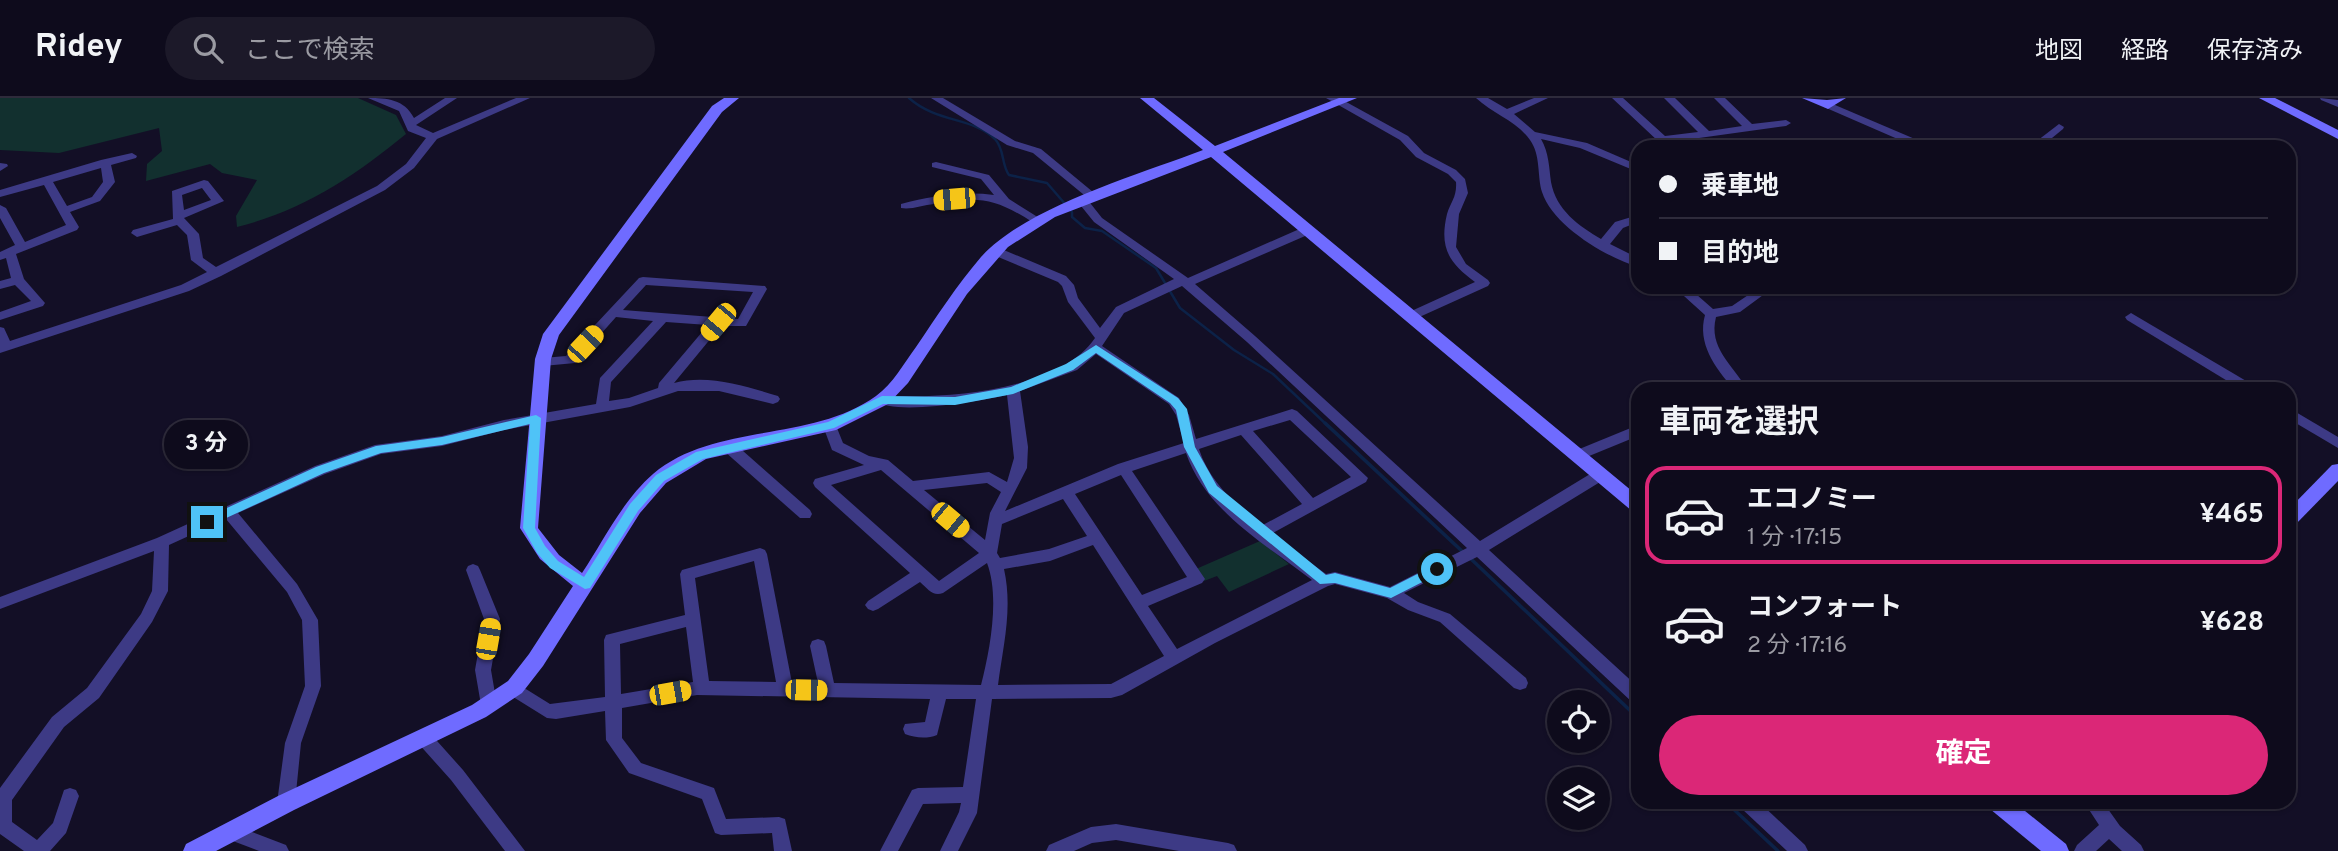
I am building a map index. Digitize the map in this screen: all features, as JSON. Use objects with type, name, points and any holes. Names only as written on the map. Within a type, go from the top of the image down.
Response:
[{"type":"street","points":[[373,98],[403,106],[412,129],[433,137]]},
{"type":"street","points":[[411,124],[452,98]]},
{"type":"street","points":[[0,331],[3,348],[185,288],[394,180],[433,137],[525,98]]},
{"type":"street","points":[[585,584],[554,564],[541,550],[529,528],[536,418],[543,362],[551,334],[717,109],[733,98]]},
{"type":"street","points":[[936,98],[1010,143],[1037,151],[1079,203],[1185,281],[1631,691]]},
{"type":"street","points":[[1146,98],[1631,500]]},
{"type":"street","points":[[1481,98],[1530,134],[1542,152],[1547,191],[1560,213],[1587,235],[1631,259]]},
{"type":"street","points":[[1505,114],[1543,98]]},
{"type":"street","points":[[1618,98],[1663,140],[1786,123]]},
{"type":"street","points":[[1669,98],[1706,134]]},
{"type":"street","points":[[1719,98],[1750,128]]},
{"type":"street","points":[[1808,98],[1834,102],[1911,140]]},
{"type":"street","points":[[2265,98],[2338,135]]},
{"type":"street","points":[[2325,98],[2338,104]]},
{"type":"street","points":[[194,851],[286,803],[489,705],[513,688],[536,660],[634,508],[660,478],[700,455],[831,426],[882,400],[902,379],[962,290],[995,251],[1038,221],[1340,99],[1404,138],[1429,161],[1452,172],[1461,181],[1462,193],[1453,214],[1450,247],[1461,266],[1484,283],[1411,316]]},
{"type":"street","points":[[2043,140],[2059,127]]},
{"type":"street","points":[[1530,134],[1583,145],[1631,166]]},
{"type":"street","points":[[0,194],[132,156]]},
{"type":"street","points":[[66,210],[96,199],[109,182],[105,162]]},
{"type":"street","points":[[936,165],[985,177],[1005,201],[1038,221]]},
{"type":"street","points":[[11,252],[73,228],[66,210],[46,179]]},
{"type":"street","points":[[892,205],[969,196],[1005,201]]},
{"type":"street","points":[[905,206],[927,201]]},
{"type":"street","points":[[0,208],[19,280],[40,303],[0,316]]},
{"type":"street","points":[[137,233],[179,218],[193,234],[197,260],[217,273]]},
{"type":"street","points":[[1603,244],[1619,225],[1631,221]]},
{"type":"street","points":[[882,400],[955,401],[1013,390],[1070,367],[1099,343],[1113,316],[1120,310],[1308,230]]},
{"type":"street","points":[[995,251],[1062,279],[1068,285],[1072,299],[1099,343],[1181,409],[1189,447],[1213,489],[1324,581]]},
{"type":"street","points":[[0,285],[19,280]]},
{"type":"street","points":[[543,362],[570,360],[643,281],[761,289],[742,323],[614,313]]},
{"type":"street","points":[[1689,294],[1711,314]]},
{"type":"street","points":[[1711,314],[1736,309],[1758,294]]},
{"type":"street","points":[[1711,314],[1707,323],[1716,356],[1734,382]]},
{"type":"street","points":[[2131,317],[2238,382]]},
{"type":"street","points":[[602,407],[605,381],[662,318]]},
{"type":"street","points":[[665,390],[664,386],[718,322]]},
{"type":"street","points":[[0,603],[162,542],[320,470],[380,449],[442,441],[536,418],[630,402],[665,390],[695,384],[728,388],[773,399]]},
{"type":"street","points":[[949,851],[968,813],[985,693],[990,685],[1002,620],[993,559],[999,502],[1018,476],[1020,455],[1013,390]]},
{"type":"street","points":[[995,521],[1123,468],[1292,414],[1361,478],[1262,532]]},
{"type":"street","points":[[2296,417],[2338,443]]},
{"type":"street","points":[[831,426],[837,446],[866,460],[883,464],[993,559]]},
{"type":"street","points":[[1245,431],[1311,505]]},
{"type":"street","points":[[1577,456],[1631,433]]},
{"type":"street","points":[[729,447],[805,514]]},
{"type":"street","points":[[883,464],[820,483],[938,589],[993,559],[1050,555],[1096,538]]},
{"type":"street","points":[[1123,468],[1197,579],[1139,603]]},
{"type":"street","points":[[2296,513],[2338,470]]},
{"type":"street","points":[[1391,593],[1476,550],[1600,475]]},
{"type":"street","points":[[909,486],[989,477],[1008,490]]},
{"type":"street","points":[[1066,492],[1175,659]]},
{"type":"street","points":[[229,512],[292,588],[310,620],[313,686],[293,743],[286,803]]},
{"type":"street","points":[[70,796],[60,827],[38,851],[24,848],[3,826],[3,799],[58,722],[93,693],[147,618],[159,591],[162,542]]},
{"type":"street","points":[[702,688],[687,574],[760,554],[785,689]]},
{"type":"street","points":[[473,570],[492,620],[483,670],[489,705]]},
{"type":"street","points":[[873,605],[921,574]]},
{"type":"street","points":[[513,688],[547,711],[556,712],[702,688],[985,693],[1111,691],[1122,688],[1209,638],[1335,578],[1391,593],[1413,606],[1445,618],[1520,682]]},
{"type":"street","points":[[692,619],[612,640],[614,740],[635,768],[708,794],[721,827],[779,825],[783,851]]},
{"type":"street","points":[[818,646],[827,690]]},
{"type":"street","points":[[911,729],[931,730],[940,692]]},
{"type":"street","points":[[423,737],[457,775],[516,851]]},
{"type":"street","points":[[889,851],[918,796],[970,795]]},
{"type":"street","points":[[1754,809],[1799,851]]},
{"type":"street","points":[[2007,809],[2058,851]]},
{"type":"street","points":[[2098,809],[2110,827],[2135,851]]},
{"type":"street","points":[[2083,851],[2110,827]]},
{"type":"street","points":[[230,832],[280,851]]},
{"type":"street","points":[[1055,851],[1091,835],[1116,832],[1228,851]]},
{"type":"green space","points":[[0,98],[358,98],[396,115],[406,134],[347,178],[306,202],[237,227],[236,216],[257,180],[222,173],[210,164],[146,181],[147,164],[162,151],[159,128],[59,153],[0,150]]},
{"type":"green space","points":[[1260,541],[1289,564],[1229,592],[1217,576],[1204,581],[1196,569]]},
{"type":"waterway","points":[[909,98],[931,112],[976,127],[995,139],[1009,175],[1047,183],[1072,212],[1072,217],[1085,228],[1102,231],[1156,268],[1180,308],[1234,350],[1273,374],[1327,425]]},
{"type":"waterway","points":[[1325,423],[1464,553]]},
{"type":"waterway","points":[[1470,558],[1631,711]]},
{"type":"waterway","points":[[1733,809],[1778,851]]},
{"type":"route","points":[[207,522],[320,470],[380,449],[458,438],[536,418],[529,528],[541,550],[554,564],[585,584],[634,508],[660,478],[674,467],[719,449],[831,426],[882,400],[955,401],[1013,390],[1070,367],[1096,348],[1174,401],[1181,409],[1189,447],[1213,489],[1236,511],[1324,581],[1335,578],[1391,593],[1437,569]]}]
